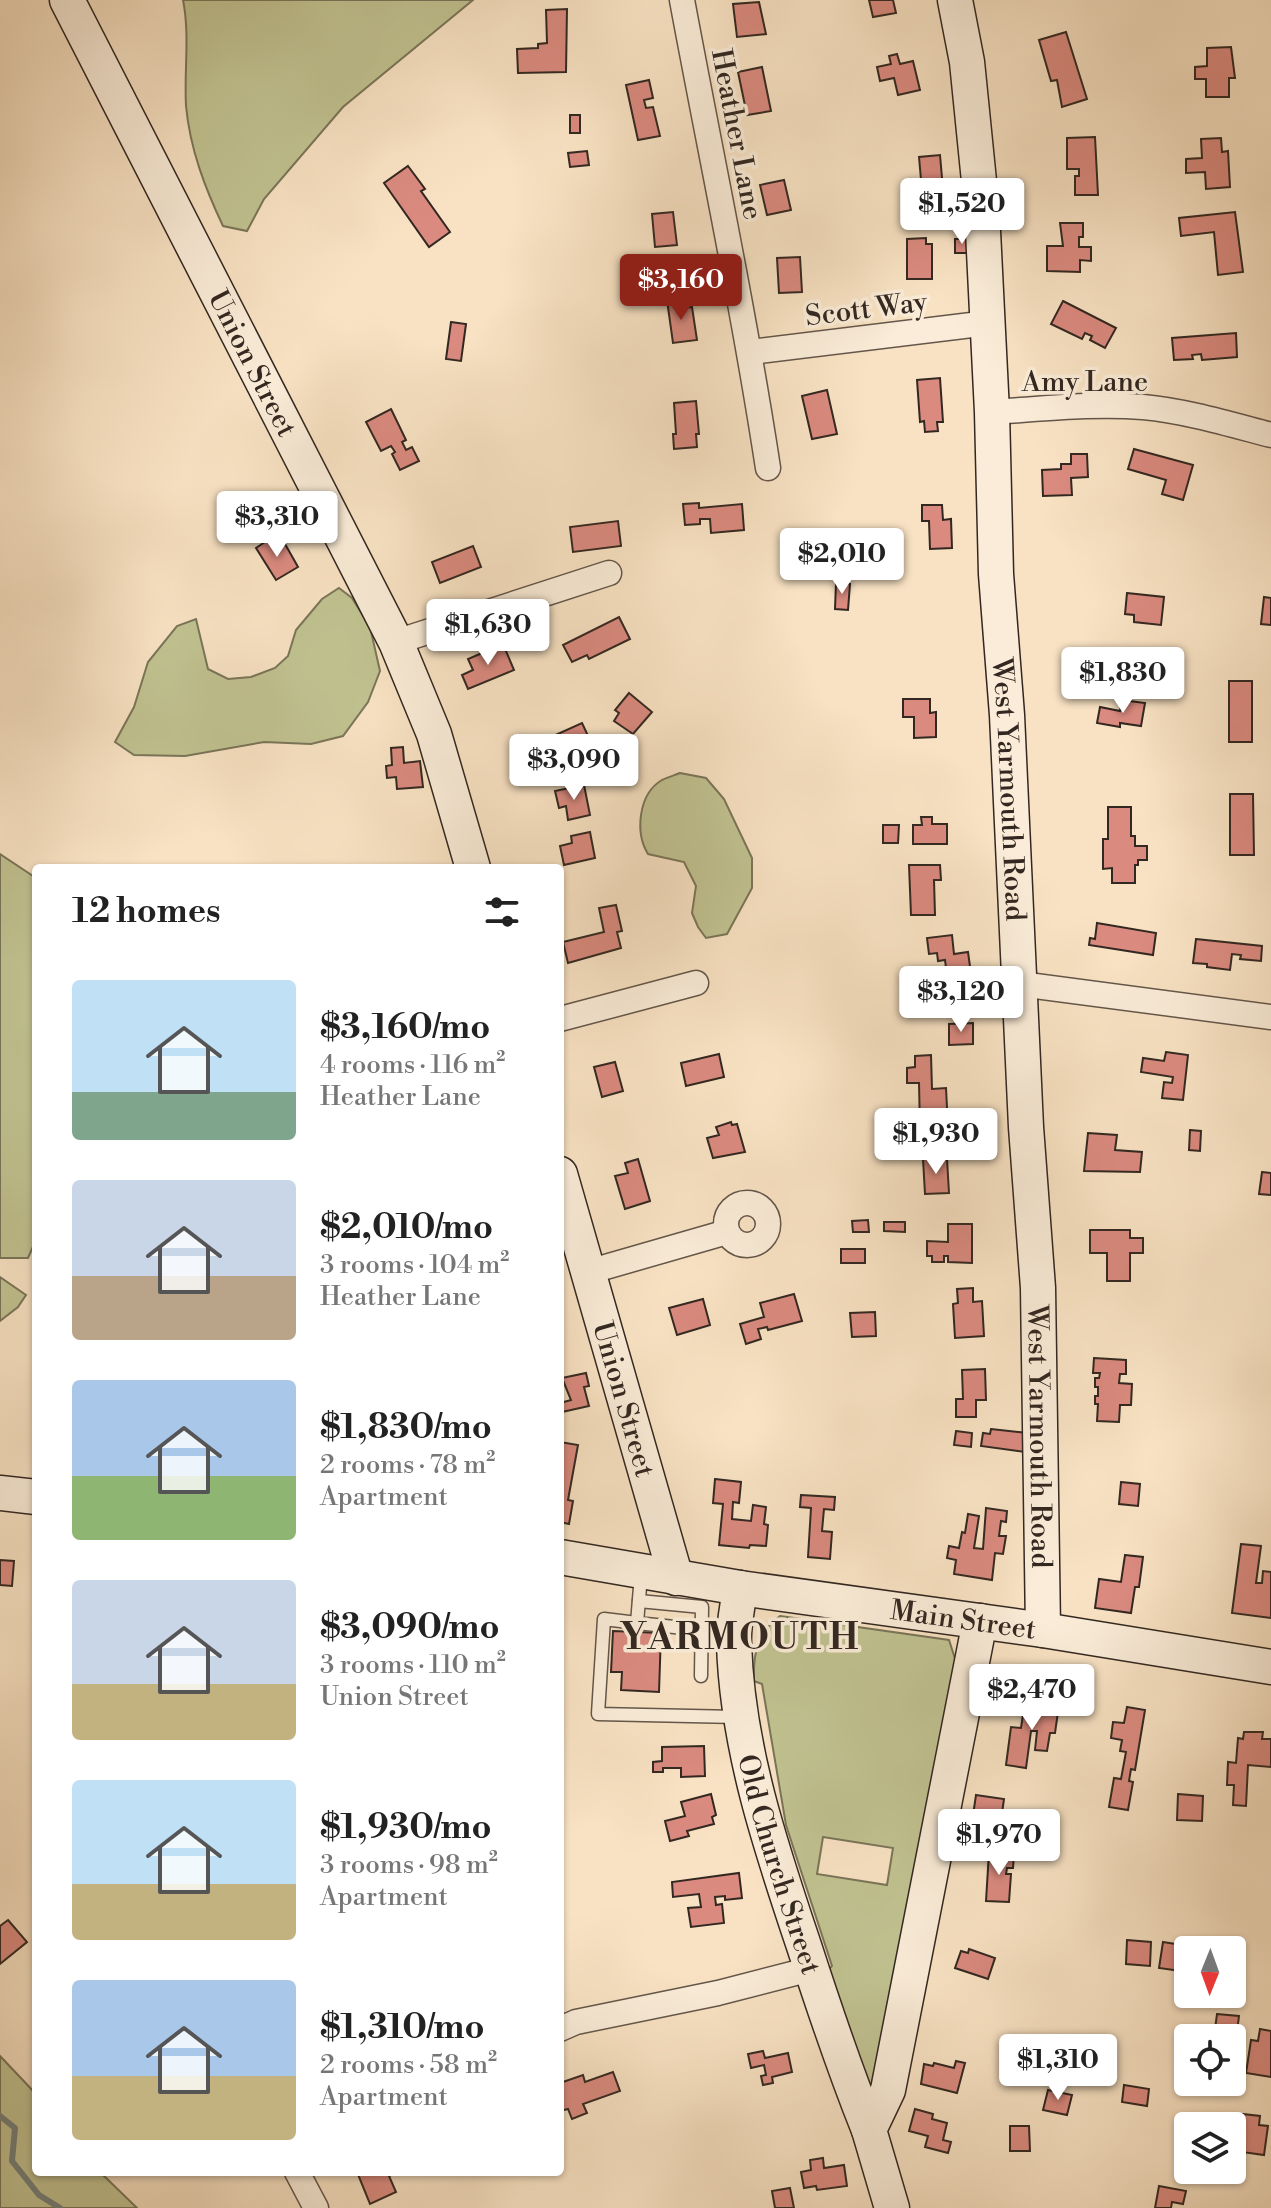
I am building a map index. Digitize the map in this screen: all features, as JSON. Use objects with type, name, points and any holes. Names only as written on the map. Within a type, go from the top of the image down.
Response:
[{"type":"main road","name":"Union Street","points":[[67,0],[396,642],[434,734],[472,864]]},
{"type":"main road","name":"West Yarmouth Road","points":[[955,0],[965,46],[976,136],[988,323],[996,574],[1007,715],[1038,1288],[1043,1630]]},
{"type":"main road","name":"Union Street","points":[[564,1188],[676,1578]]},
{"type":"main road","points":[[0,1493],[32,1497]]},
{"type":"main road","name":"Main Street","points":[[564,1558],[640,1587],[676,1578],[1043,1630],[1271,1667]]},
{"type":"main road","name":"Old Church Street","points":[[740,1588],[718,1632],[763,1817],[811,1969],[869,2130],[892,2208]]},
{"type":"main road","points":[[869,2130],[888,2090],[980,1621]]},
{"type":"street","name":"Heather Lane","points":[[682,0],[751,352],[768,468]]},
{"type":"street","name":"Scott Way","points":[[751,352],[988,323]]},
{"type":"street","name":"Amy Lane","points":[[992,412],[1117,406],[1144,408],[1228,423],[1271,435]]},
{"type":"street","points":[[396,642],[609,573]]},
{"type":"street","points":[[564,1018],[696,983]]},
{"type":"street","points":[[1020,984],[1271,1017]]},
{"type":"street","points":[[588,1272],[727,1232]]},
{"type":"street","points":[[564,2027],[811,1969]]},
{"type":"street","points":[[299,2176],[316,2208]]},
{"type":"lane","points":[[637,1623],[640,1587],[702,1607],[718,1632]]},
{"type":"lane","points":[[718,1632],[604,1619],[598,1714],[740,1717]]},
{"type":"lane","points":[[701,1676],[718,1632]]},
{"type":"green space","points":[[183,0],[473,0],[343,107],[264,199],[247,231],[223,226],[195,153],[186,106]]},
{"type":"green space","points":[[339,588],[352,598],[370,627],[380,671],[368,702],[343,736],[311,744],[264,742],[185,756],[134,755],[115,742],[134,707],[148,662],[177,626],[196,619],[208,669],[228,679],[251,677],[275,668],[288,656],[296,630],[322,599]]},
{"type":"green space","points":[[680,773],[706,778],[724,799],[752,858],[752,888],[727,934],[706,938],[692,913],[696,886],[684,862],[648,854],[641,836],[641,814],[648,795],[662,780]]},
{"type":"green space","points":[[0,854],[32,875],[32,1249],[28,1258],[0,1258]]},
{"type":"green space","points":[[0,1277],[26,1295],[18,1307],[0,1321]]},
{"type":"green space","points":[[780,1616],[949,1640],[958,1668],[881,2082],[870,2093],[827,1971],[832,1966],[786,1825],[762,1684],[754,1681],[758,1644]],"holes":[[[823,1837],[893,1848],[887,1885],[817,1874]]]},
{"type":"green space","points":[[0,2056],[32,2090],[32,2176],[104,2176],[137,2208],[0,2208]]},
{"type":"building","points":[[869,0],[893,0],[896,13],[873,17]]},
{"type":"building","points":[[759,2],[766,34],[737,37],[733,4]]},
{"type":"building","points":[[567,9],[566,72],[518,73],[517,49],[538,48],[538,44],[547,43],[546,10]]},
{"type":"building","points":[[1066,32],[1087,99],[1062,107],[1057,80],[1051,81],[1039,40]]},
{"type":"building","points":[[1231,47],[1235,78],[1229,78],[1229,97],[1206,97],[1206,79],[1195,79],[1195,67],[1207,66],[1207,48]]},
{"type":"building","points":[[897,54],[900,64],[913,61],[920,90],[898,95],[894,78],[880,81],[877,67],[891,64],[889,56]]},
{"type":"building","points":[[762,67],[771,111],[747,115],[738,72]]},
{"type":"building","points":[[649,80],[653,98],[644,100],[646,108],[653,107],[660,136],[638,140],[626,85]]},
{"type":"building","points":[[570,115],[580,115],[580,133],[570,133]]},
{"type":"building","points":[[1095,137],[1098,195],[1075,195],[1075,176],[1079,176],[1079,169],[1067,169],[1067,138]]},
{"type":"building","points":[[1221,138],[1222,152],[1228,151],[1230,187],[1206,189],[1205,172],[1186,173],[1186,159],[1202,158],[1201,139]]},
{"type":"building","points":[[587,151],[589,165],[570,167],[568,153]]},
{"type":"building","points":[[940,155],[943,189],[922,191],[919,157]]},
{"type":"building","points":[[408,166],[425,189],[421,191],[450,232],[429,247],[384,183]]},
{"type":"building","points":[[784,180],[791,210],[767,215],[760,185]]},
{"type":"building","points":[[673,212],[677,245],[655,247],[652,214]]},
{"type":"building","points":[[1235,212],[1243,272],[1218,275],[1214,232],[1181,236],[1179,218]]},
{"type":"building","points":[[1060,223],[1083,223],[1079,247],[1091,247],[1091,261],[1080,260],[1080,272],[1047,271],[1047,246],[1063,246]]},
{"type":"building","points":[[926,238],[926,244],[932,244],[932,279],[907,279],[907,239]]},
{"type":"building","points":[[955,239],[968,239],[968,253],[955,253]]},
{"type":"building","points":[[800,257],[802,292],[779,293],[777,258]]},
{"type":"building","points":[[679,298],[680,308],[692,307],[697,340],[673,343],[667,300]]},
{"type":"building","points":[[1063,301],[1116,328],[1105,348],[1090,340],[1092,336],[1085,333],[1082,339],[1051,324]]},
{"type":"building","points":[[451,322],[466,324],[461,361],[446,359]]},
{"type":"building","points":[[1236,333],[1237,357],[1202,360],[1201,354],[1192,355],[1193,359],[1174,360],[1172,338]]},
{"type":"building","points":[[940,378],[943,422],[937,422],[938,431],[925,432],[924,421],[920,422],[917,380]]},
{"type":"building","points":[[827,390],[837,434],[812,439],[802,396]]},
{"type":"building","points":[[696,401],[697,447],[674,449],[674,403]]},
{"type":"building","points":[[391,409],[406,440],[402,442],[406,450],[412,447],[419,461],[400,470],[391,446],[381,451],[366,422]]},
{"type":"building","points":[[1134,449],[1193,465],[1183,500],[1162,494],[1166,480],[1128,469]]},
{"type":"building","points":[[1071,454],[1087,454],[1088,477],[1071,478],[1072,495],[1043,496],[1042,470],[1061,469],[1061,464],[1071,464]]},
{"type":"building","points":[[699,503],[699,508],[742,504],[744,530],[711,533],[710,519],[700,519],[700,524],[685,525],[683,504]]},
{"type":"building","points":[[922,505],[942,505],[943,520],[951,519],[952,548],[930,549],[929,521],[922,521]]},
{"type":"building","points":[[618,521],[621,546],[573,552],[570,527]]},
{"type":"building","points":[[271,538],[278,549],[285,544],[298,567],[276,580],[256,548]]},
{"type":"building","points":[[473,546],[481,567],[440,583],[432,562]]},
{"type":"building","points":[[836,583],[850,584],[848,610],[835,609]]},
{"type":"building","points":[[1127,593],[1164,597],[1161,625],[1134,622],[1134,615],[1125,614]]},
{"type":"building","points":[[1264,597],[1271,598],[1271,625],[1261,624]]},
{"type":"building","points":[[619,617],[630,639],[589,659],[587,655],[572,662],[563,645]]},
{"type":"building","points":[[503,644],[514,670],[468,689],[462,675],[473,670],[468,659]]},
{"type":"building","points":[[1229,681],[1252,681],[1252,742],[1229,742]]},
{"type":"building","points":[[629,693],[652,712],[633,734],[614,721],[619,713],[615,710]]},
{"type":"building","points":[[903,699],[930,699],[930,713],[936,712],[936,737],[914,738],[914,717],[903,717]]},
{"type":"building","points":[[1122,700],[1145,703],[1141,726],[1120,723],[1120,727],[1097,723],[1100,707],[1120,711]]},
{"type":"building","points":[[582,723],[590,740],[582,744],[586,755],[569,763],[563,752],[558,754],[551,737]]},
{"type":"building","points":[[403,747],[404,763],[420,761],[423,787],[397,789],[396,777],[387,778],[386,766],[392,765],[391,748]]},
{"type":"building","points":[[584,785],[590,815],[568,820],[566,806],[559,808],[555,791]]},
{"type":"building","points":[[1230,794],[1253,794],[1254,855],[1230,855]]},
{"type":"building","points":[[1108,807],[1131,807],[1131,836],[1135,836],[1135,846],[1147,846],[1147,860],[1138,860],[1138,865],[1135,865],[1135,883],[1112,883],[1112,868],[1103,869],[1103,839],[1108,839]]},
{"type":"building","points":[[921,817],[932,817],[932,824],[947,824],[947,844],[913,844],[913,825],[922,825]]},
{"type":"building","points":[[883,825],[899,825],[898,843],[883,843]]},
{"type":"building","points":[[590,832],[595,858],[564,865],[560,846],[572,843],[571,836]]},
{"type":"building","points":[[909,865],[940,865],[941,880],[934,880],[935,915],[911,915]]},
{"type":"building","points":[[616,905],[622,931],[617,932],[621,948],[568,963],[564,942],[604,932],[599,908]]},
{"type":"building","points":[[1097,923],[1156,933],[1153,955],[1089,945],[1090,938],[1095,939]]},
{"type":"building","points":[[952,935],[954,954],[968,952],[972,981],[948,984],[945,960],[938,961],[937,953],[929,954],[927,938]]},
{"type":"building","points":[[1196,939],[1262,946],[1261,961],[1240,959],[1241,955],[1232,954],[1230,970],[1193,963]]},
{"type":"building","points":[[973,1023],[973,1044],[949,1045],[949,1024]]},
{"type":"building","points":[[1166,1052],[1188,1055],[1183,1100],[1162,1098],[1164,1082],[1172,1083],[1173,1077],[1141,1072],[1143,1058],[1164,1061]]},
{"type":"building","points":[[719,1054],[724,1077],[686,1086],[681,1063]]},
{"type":"building","points":[[931,1055],[932,1089],[946,1088],[948,1128],[920,1129],[919,1083],[907,1083],[907,1068],[915,1067],[915,1056]]},
{"type":"building","points":[[615,1062],[623,1091],[602,1097],[594,1067]]},
{"type":"building","points":[[731,1122],[732,1125],[737,1124],[745,1152],[713,1158],[707,1138],[719,1135],[716,1127]]},
{"type":"building","points":[[1190,1130],[1201,1131],[1200,1151],[1189,1150]]},
{"type":"building","points":[[1088,1133],[1117,1135],[1115,1150],[1142,1152],[1140,1172],[1084,1171]]},
{"type":"building","points":[[638,1159],[650,1201],[625,1209],[615,1176],[628,1173],[625,1163]]},
{"type":"building","points":[[923,1159],[947,1159],[949,1193],[925,1194]]},
{"type":"building","points":[[1262,1172],[1271,1173],[1271,1195],[1259,1194]]},
{"type":"building","points":[[868,1220],[869,1232],[853,1232],[852,1221]]},
{"type":"building","points":[[884,1222],[905,1222],[905,1232],[884,1231]]},
{"type":"building","points":[[948,1224],[972,1224],[972,1263],[948,1262],[948,1256],[944,1256],[944,1262],[932,1262],[932,1256],[927,1256],[927,1241],[948,1242]]},
{"type":"building","points":[[1090,1230],[1130,1230],[1130,1238],[1143,1238],[1143,1253],[1130,1253],[1130,1281],[1107,1281],[1107,1253],[1090,1253]]},
{"type":"building","points":[[841,1249],[865,1249],[865,1263],[841,1263]]},
{"type":"building","points":[[973,1288],[973,1302],[982,1301],[984,1336],[955,1338],[953,1304],[958,1303],[957,1289]]},
{"type":"building","points":[[794,1294],[802,1321],[768,1330],[767,1327],[758,1329],[761,1339],[746,1344],[740,1324],[764,1317],[760,1303]]},
{"type":"building","points":[[703,1299],[710,1325],[677,1335],[669,1308]]},
{"type":"building","points":[[875,1312],[876,1336],[852,1337],[850,1313]]},
{"type":"building","points":[[1094,1358],[1126,1360],[1126,1374],[1120,1374],[1119,1383],[1132,1384],[1131,1405],[1120,1405],[1119,1422],[1097,1421],[1095,1396],[1098,1396],[1098,1387],[1095,1387],[1095,1378],[1099,1378],[1100,1373],[1093,1373]]},
{"type":"building","points":[[985,1369],[986,1400],[976,1400],[976,1417],[956,1417],[956,1399],[963,1399],[962,1370]]},
{"type":"building","points":[[586,1373],[589,1386],[584,1387],[589,1406],[564,1412],[564,1402],[571,1400],[564,1378]]},
{"type":"building","points":[[991,1429],[1028,1433],[1025,1452],[981,1446],[983,1433],[990,1434]]},
{"type":"building","points":[[956,1431],[972,1433],[971,1447],[954,1445]]},
{"type":"building","points":[[564,1443],[578,1445],[568,1500],[573,1501],[569,1524],[564,1523]]},
{"type":"building","points":[[715,1479],[741,1482],[739,1503],[733,1502],[732,1519],[751,1521],[753,1505],[766,1507],[766,1546],[719,1545],[723,1504],[713,1503]]},
{"type":"building","points":[[1121,1482],[1140,1484],[1138,1506],[1119,1504]]},
{"type":"building","points":[[801,1495],[835,1497],[834,1510],[824,1509],[822,1531],[832,1532],[830,1559],[808,1557],[811,1508],[800,1507]]},
{"type":"building","points":[[986,1508],[1007,1511],[1006,1522],[1001,1521],[999,1536],[1006,1536],[1003,1554],[995,1553],[992,1580],[954,1574],[956,1560],[947,1558],[949,1546],[959,1548],[968,1514],[979,1516],[974,1548],[983,1549]]},
{"type":"building","points":[[1241,1544],[1261,1546],[1256,1583],[1262,1583],[1263,1571],[1271,1572],[1271,1618],[1232,1613]]},
{"type":"building","points":[[1125,1555],[1143,1557],[1131,1613],[1095,1608],[1099,1579],[1121,1582]]},
{"type":"building","points":[[0,1560],[14,1561],[12,1586],[0,1585]]},
{"type":"building","points":[[613,1631],[661,1633],[659,1692],[621,1690],[622,1672],[611,1672]]},
{"type":"building","points":[[1025,1701],[1059,1705],[1055,1733],[1050,1733],[1047,1751],[1035,1750],[1037,1731],[1031,1731],[1026,1768],[1006,1765],[1011,1727],[1021,1728]]},
{"type":"building","points":[[1127,1707],[1145,1710],[1135,1770],[1131,1769],[1129,1781],[1133,1782],[1128,1810],[1109,1807],[1114,1778],[1121,1779],[1126,1752],[1120,1751],[1122,1740],[1111,1738],[1113,1722],[1124,1723]]},
{"type":"building","points":[[1244,1732],[1263,1732],[1262,1739],[1271,1739],[1271,1767],[1248,1765],[1246,1806],[1233,1805],[1234,1785],[1227,1785],[1228,1762],[1236,1763],[1238,1738],[1243,1739]]},
{"type":"building","points":[[704,1746],[705,1776],[681,1777],[681,1768],[663,1768],[663,1772],[653,1772],[653,1762],[662,1761],[662,1747]]},
{"type":"building","points":[[711,1794],[716,1815],[712,1817],[714,1824],[687,1831],[689,1836],[670,1841],[665,1821],[685,1816],[681,1802]]},
{"type":"building","points":[[1178,1794],[1203,1796],[1202,1821],[1177,1820]]},
{"type":"building","points":[[976,1795],[1004,1799],[999,1834],[971,1829]]},
{"type":"building","points":[[989,1852],[1014,1854],[1013,1868],[1007,1868],[1006,1874],[1011,1874],[1009,1902],[986,1901]]},
{"type":"building","points":[[739,1873],[742,1898],[725,1900],[725,1896],[715,1897],[716,1905],[722,1904],[724,1923],[691,1927],[688,1908],[701,1907],[699,1894],[673,1897],[672,1882]]},
{"type":"building","points":[[8,1920],[27,1942],[0,1964],[0,1926]]},
{"type":"building","points":[[1127,1940],[1151,1942],[1150,1966],[1126,1964]]},
{"type":"building","points":[[1163,1942],[1174,1944],[1174,1970],[1159,1968]]},
{"type":"building","points":[[969,1949],[995,1958],[988,1979],[955,1968],[961,1951],[968,1953]]},
{"type":"building","points":[[1217,2014],[1239,2016],[1238,2024],[1216,2024]]},
{"type":"building","points":[[1260,2029],[1271,2031],[1271,2077],[1246,2073],[1251,2040],[1258,2041]]},
{"type":"building","points":[[763,2051],[765,2058],[788,2053],[792,2072],[772,2077],[773,2083],[763,2085],[761,2076],[766,2075],[764,2065],[751,2068],[748,2054]]},
{"type":"building","points":[[956,2061],[965,2063],[957,2093],[921,2084],[924,2064],[954,2068]]},
{"type":"building","points":[[613,2072],[620,2091],[583,2104],[587,2113],[572,2119],[568,2109],[564,2110],[564,2082],[583,2075],[585,2082]]},
{"type":"building","points":[[1124,2085],[1149,2089],[1147,2106],[1122,2102]]},
{"type":"building","points":[[1048,2090],[1072,2095],[1067,2115],[1043,2110]]},
{"type":"building","points":[[915,2109],[933,2114],[932,2119],[947,2123],[943,2140],[951,2142],[948,2153],[925,2147],[928,2136],[909,2131]]},
{"type":"building","points":[[1246,2114],[1260,2116],[1259,2125],[1268,2126],[1264,2155],[1246,2153]]},
{"type":"building","points":[[1010,2126],[1029,2126],[1030,2151],[1010,2151]]},
{"type":"building","points":[[823,2158],[824,2168],[844,2165],[847,2186],[817,2190],[816,2186],[804,2188],[801,2172],[811,2170],[810,2160]]},
{"type":"building","points":[[359,2176],[389,2176],[396,2192],[370,2204]]},
{"type":"building","points":[[1159,2186],[1186,2191],[1183,2204],[1172,2202],[1171,2208],[1155,2208]]},
{"type":"building","points":[[790,2188],[794,2208],[775,2208],[772,2191]]},
{"type":"waterway","points":[[0,2116],[15,2128],[12,2161],[39,2195],[60,2208]]},
{"type":"district","name":"YARMOUTH","points":[[740,1636]]}]
